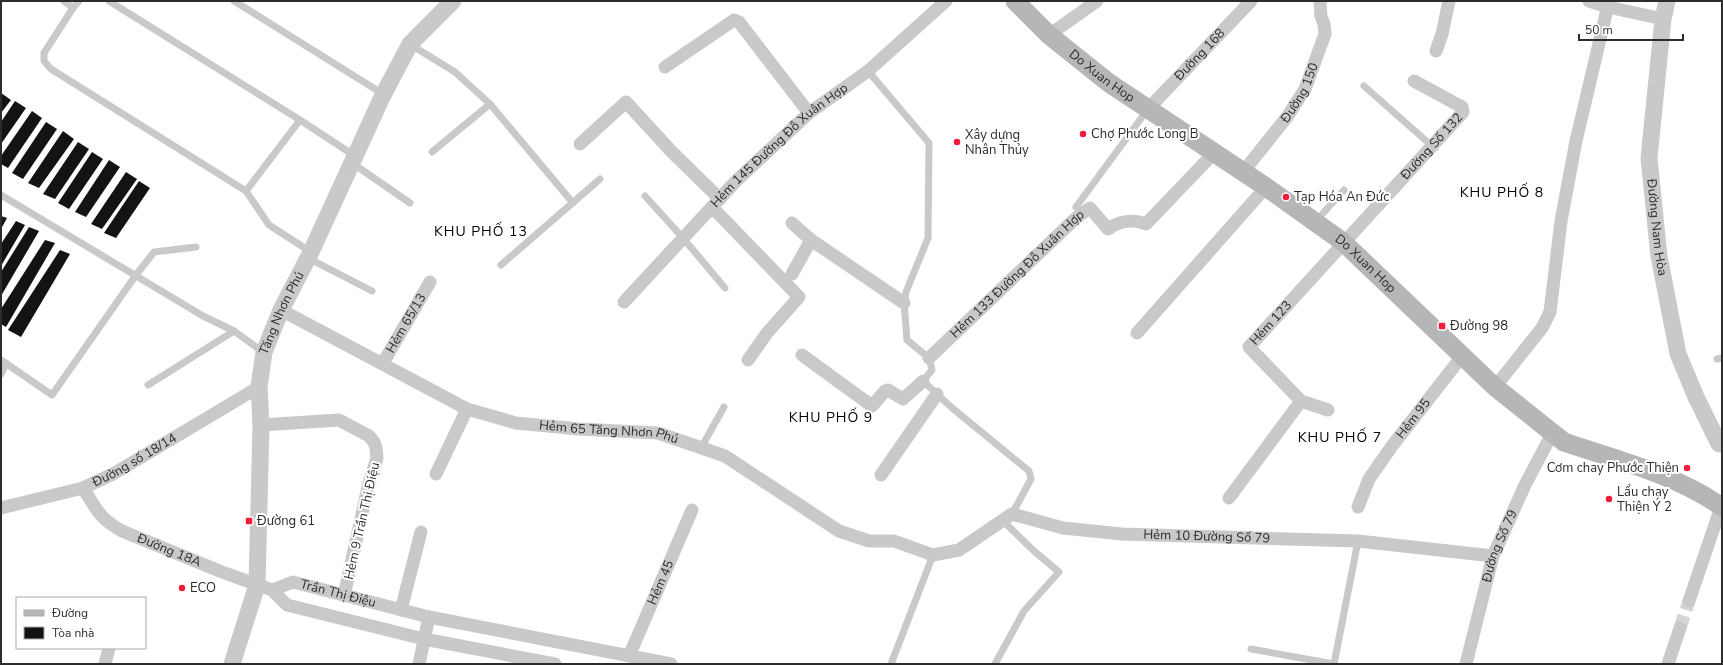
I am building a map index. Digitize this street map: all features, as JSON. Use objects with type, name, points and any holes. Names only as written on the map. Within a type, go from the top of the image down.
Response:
[{"type":"main road","name":"Do Xuan Hop","points":[[1015,1],[1049,35],[1109,83],[1266,187],[1343,242],[1495,387],[1552,434],[1564,442],[1654,472],[1706,496],[1722,507]]},
{"type":"street","name":"Tăng Nhơn Phú","points":[[232,664],[264,588],[259,387],[264,352],[281,310],[410,44],[453,1]]},
{"type":"street","name":"Hẻm 145 Đường Đỗ Xuân Hợp","points":[[624,302],[736,181],[809,114],[868,71],[946,1]]},
{"type":"street","points":[[1049,35],[1097,1]]},
{"type":"street","name":"Đường 168","points":[[1148,109],[1251,1]]},
{"type":"street","name":"Đường 150","points":[[1243,172],[1287,117],[1305,89],[1325,34],[1321,16],[1320,1]]},
{"type":"street","points":[[1436,51],[1442,34],[1449,1]]},
{"type":"street","points":[[1589,1],[1609,4],[1663,19]]},
{"type":"street","name":"Đường Nam Hòa","points":[[1667,1],[1663,19],[1650,158],[1659,256],[1678,354],[1696,397],[1721,446]]},
{"type":"street","points":[[1495,387],[1542,328],[1550,312],[1561,221],[1576,141],[1609,4]]},
{"type":"street","points":[[665,67],[734,20],[739,22],[809,114]]},
{"type":"street","name":"Đường Số 132","points":[[1343,242],[1463,112],[1462,106],[1414,81]]},
{"type":"street","points":[[580,144],[626,102],[671,151],[799,298],[767,333],[748,360]]},
{"type":"street","name":"Hẻm 133 Đường Đỗ Xuân Hợp","points":[[929,358],[1077,217],[1090,208],[1108,229],[1119,222],[1140,222],[1146,224],[1214,153]]},
{"type":"street","points":[[1137,333],[1266,187]]},
{"type":"street","points":[[792,223],[811,240],[904,303]]},
{"type":"street","points":[[792,274],[811,240]]},
{"type":"street","name":"Hẻm 123","points":[[1328,410],[1301,401],[1249,347],[1343,242]]},
{"type":"street","name":"Hẻm 65/13","points":[[383,363],[430,282]]},
{"type":"street","name":"Hẻm 65 Tăng Nhơn Phú","points":[[281,310],[467,409],[516,423],[579,429],[658,433],[725,456],[839,531],[869,540],[894,541],[933,555]]},
{"type":"street","name":"Hẻm 95","points":[[1358,507],[1369,479],[1392,446],[1463,355]]},
{"type":"street","points":[[802,356],[872,406],[885,391],[888,390],[903,399],[924,381]]},
{"type":"street","name":"Đường số 18/14","points":[[1,508],[83,488],[113,474],[259,387]]},
{"type":"street","points":[[881,475],[937,394]]},
{"type":"street","points":[[1229,498],[1301,401]]},
{"type":"street","points":[[436,474],[467,409]]},
{"type":"street","name":"Hẻm 9 Trần Thị Điệu","points":[[261,425],[339,420],[369,436],[375,445],[377,458],[368,488],[344,596]]},
{"type":"street","name":"Đường Số 79","points":[[1466,664],[1493,556],[1525,485],[1552,434]]},
{"type":"street","name":"Đường 18A","points":[[83,488],[98,513],[108,524],[115,528],[264,588]]},
{"type":"street","points":[[1689,601],[1722,507]]},
{"type":"street","name":"Hẻm 45","points":[[629,656],[692,510]]},
{"type":"street","points":[[933,555],[959,550],[1007,517]]},
{"type":"street","name":"Hẻm 10 Đường Số 79","points":[[1007,517],[1063,528],[1122,534],[1358,541],[1493,556]]},
{"type":"street","points":[[401,610],[420,532]]},
{"type":"street","name":"Trần Thị Điệu","points":[[264,588],[293,582],[429,617],[671,664]]},
{"type":"street","name":"Trần Thị Điệu","points":[[264,588],[287,605],[424,639],[555,664]]},
{"type":"street","points":[[419,664],[429,617]]},
{"type":"street","points":[[1668,664],[1680,628]]},
{"type":"street","points":[[104,664],[109,649]]},
{"type":"lane","points":[[64,1],[73,8]]},
{"type":"lane","points":[[79,1],[44,53],[44,61],[51,69],[246,191],[269,225],[309,255],[372,291]]},
{"type":"lane","points":[[109,1],[300,120],[410,203]]},
{"type":"lane","points":[[234,1],[384,95]]},
{"type":"lane","points":[[410,44],[455,72],[490,104],[573,203]]},
{"type":"lane","points":[[868,71],[929,143],[928,238],[906,292],[904,303],[906,340],[929,358],[932,370],[924,381],[937,394],[1029,471],[1031,479],[1007,517],[1034,551],[1059,572],[1024,611],[995,664]]},
{"type":"lane","points":[[1364,86],[1432,146]]},
{"type":"lane","points":[[432,152],[490,104]]},
{"type":"lane","points":[[1076,207],[1148,109]]},
{"type":"lane","points":[[246,191],[300,120]]},
{"type":"lane","points":[[501,265],[600,179]]},
{"type":"lane","points":[[1315,222],[1344,190]]},
{"type":"lane","points":[[1,195],[203,316],[234,331],[264,352]]},
{"type":"lane","points":[[645,196],[725,288]]},
{"type":"lane","points":[[1,374],[3,361],[52,395],[136,275],[154,252],[196,247]]},
{"type":"lane","points":[[148,385],[234,331]]},
{"type":"lane","points":[[701,448],[724,407]]},
{"type":"lane","points":[[1251,649],[1334,664],[1358,541]]},
{"type":"lane","points":[[891,664],[933,555]]},
{"type":"building","points":[[1,93],[11,100],[1,113]]},
{"type":"building","points":[[15,101],[26,108],[1,144],[1,122]]},
{"type":"building","points":[[32,111],[42,118],[8,168],[1,164],[1,156]]},
{"type":"building","points":[[46,122],[57,129],[23,179],[12,173]]},
{"type":"building","points":[[63,131],[74,139],[39,188],[28,183]]},
{"type":"building","points":[[78,142],[89,149],[55,199],[43,194]]},
{"type":"building","points":[[92,152],[103,159],[69,209],[58,203]]},
{"type":"building","points":[[109,160],[120,167],[86,217],[75,212]]},
{"type":"building","points":[[126,172],[137,179],[102,229],[91,224]]},
{"type":"building","points":[[139,181],[150,188],[116,238],[104,233]]},
{"type":"building","points":[[1,216],[7,218],[1,229]]},
{"type":"building","points":[[16,221],[25,225],[1,266],[1,244]]},
{"type":"building","points":[[29,227],[39,231],[1,296],[1,272]]},
{"type":"building","points":[[45,240],[55,243],[6,327],[1,324],[1,309]]},
{"type":"building","points":[[60,250],[70,254],[21,337],[8,330]]},
{"type":"tunnel","points":[[1680,628],[1689,601]]},
{"type":"place","name":"Chợ Phước Long B","points":[[1083,134]]},
{"type":"place","name":"Xây dựng Nhân Thủy","points":[[957,142]]},
{"type":"place","name":"Tạp Hóa An Đức","points":[[1286,197]]},
{"type":"place","name":"Đường 98","points":[[1442,326]]},
{"type":"place","name":"Cơm chay Phước Thiện","points":[[1687,468]]},
{"type":"place","name":"Lẩu chay Thiện Ý 2","points":[[1609,499]]},
{"type":"place","name":"Đường 61","points":[[249,521]]},
{"type":"place","name":"ECO","points":[[182,588]]},
{"type":"district","name":"KHU PHỐ 8","points":[[1502,192]]},
{"type":"district","name":"KHU PHỐ 13","points":[[481,231]]},
{"type":"district","name":"KHU PHỐ 9","points":[[831,417]]},
{"type":"district","name":"KHU PHỐ 7","points":[[1340,437]]}]
